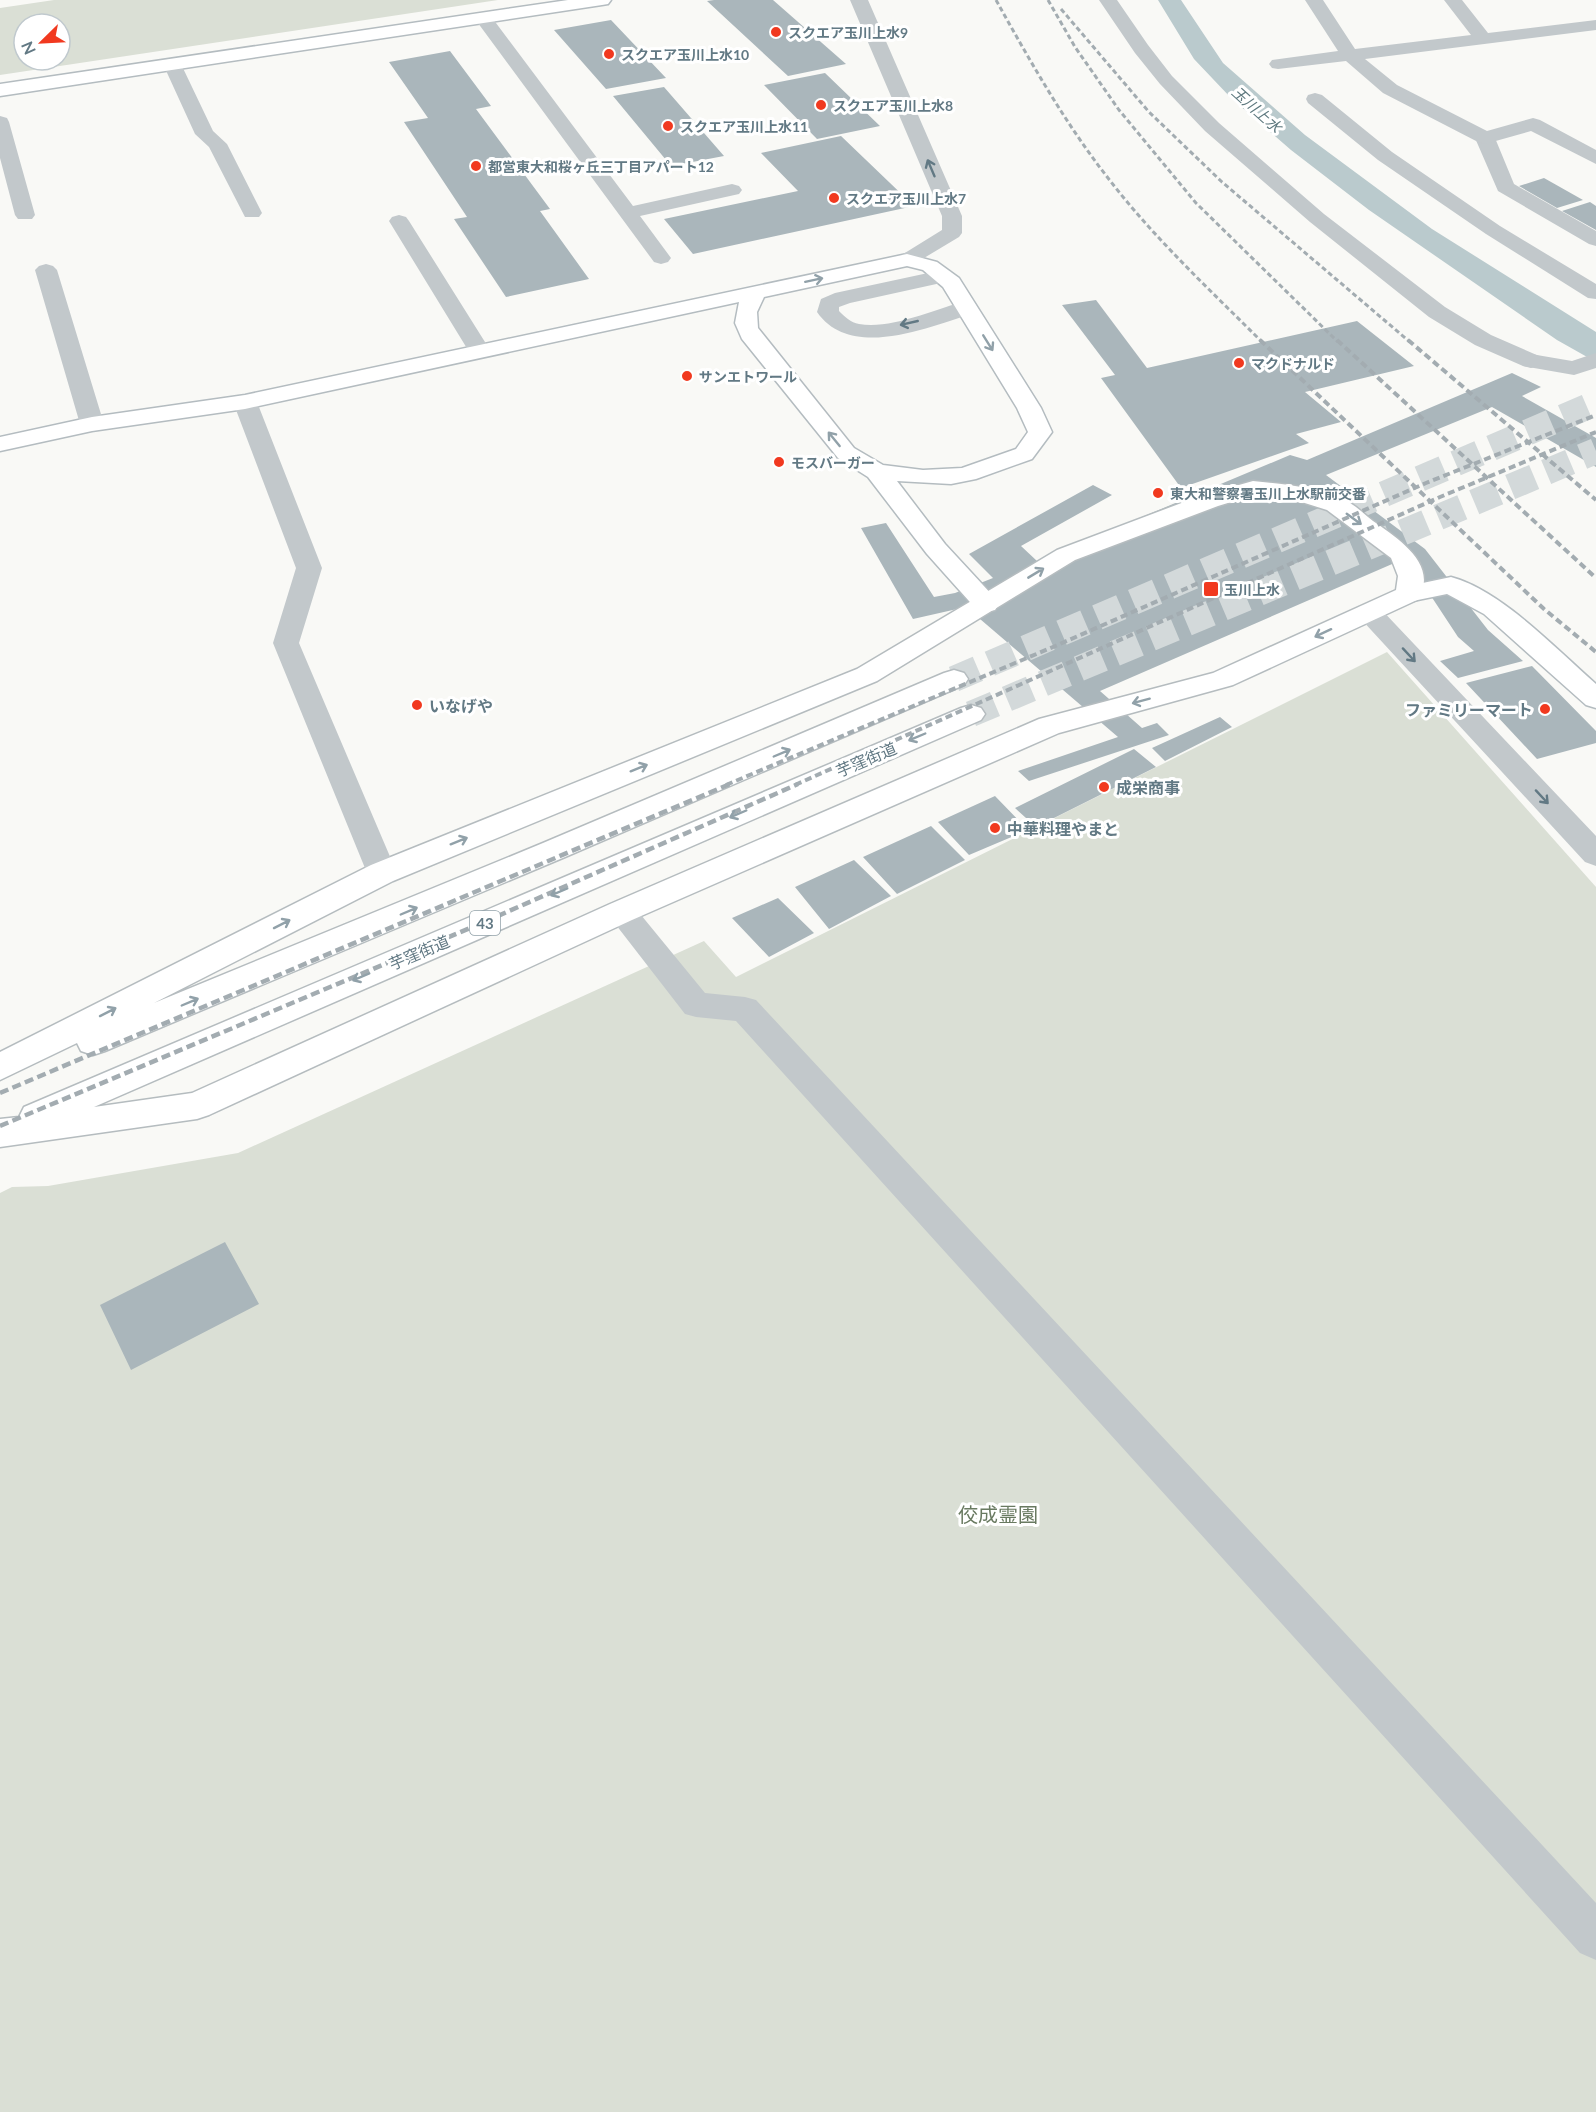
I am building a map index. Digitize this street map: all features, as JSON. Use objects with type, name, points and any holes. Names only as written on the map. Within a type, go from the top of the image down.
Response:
[{"type":"main road","points":[[0,90],[602,0]]},
{"type":"main road","points":[[0,444],[92,424],[245,402],[479,350],[908,260],[930,266],[951,283],[1029,408],[1040,432],[1024,454],[951,477],[928,492],[918,504],[918,524]]},
{"type":"main road","points":[[747,330],[745,317],[748,301],[756,292]]},
{"type":"main road","points":[[678,308],[701,309],[725,317],[747,330],[846,453],[877,472],[936,549],[986,604]]},
{"type":"main road","points":[[877,472],[951,477]]},
{"type":"main road","points":[[0,1067],[382,873],[867,675],[1066,555],[1209,501],[1253,488],[1295,492],[1336,505],[1402,554],[1411,576],[1408,594]]},
{"type":"main road","points":[[0,1133],[196,1106],[621,912],[1049,726],[1223,679],[1408,594],[1451,585],[1483,602],[1493,608],[1596,699]]},
{"type":"main road","name":"43","points":[[0,1081],[554,850],[954,679]]},
{"type":"main road","name":"芋窪街道","points":[[0,1133],[971,714]]},
{"type":"street","points":[[859,0],[952,216],[952,233],[908,260]]},
{"type":"street","points":[[1108,0],[1141,49],[1166,80],[1212,127],[1317,218],[1437,312],[1484,340],[1531,361],[1574,368],[1596,360]]},
{"type":"street","points":[[1314,0],[1348,54],[1390,89],[1485,138],[1505,187],[1596,240]]},
{"type":"street","points":[[1453,0],[1483,38]]},
{"type":"street","points":[[1582,7],[1596,23]]},
{"type":"street","points":[[484,19],[661,258]]},
{"type":"street","points":[[1278,64],[1596,23]]},
{"type":"street","points":[[172,64],[205,134],[217,144],[252,213]]},
{"type":"street","points":[[1315,99],[1405,170],[1493,230],[1596,293]]},
{"type":"street","points":[[0,122],[25,215]]},
{"type":"street","points":[[1485,138],[1533,124],[1596,158]]},
{"type":"street","points":[[627,213],[732,189]]},
{"type":"street","points":[[399,221],[479,350]]},
{"type":"street","points":[[46,270],[92,424]]},
{"type":"street","points":[[942,276],[843,298],[829,304],[828,312],[840,325],[858,331],[880,330],[966,308]]},
{"type":"street","points":[[245,402],[309,568],[286,644],[382,873]]},
{"type":"street","points":[[1369,612],[1596,855]]},
{"type":"street","points":[[621,912],[696,1005],[745,1009],[1596,1937]]},
{"type":"green space","points":[[54,0],[498,0],[72,64],[72,12],[12,12],[12,72],[20,72],[0,75],[0,8]]},
{"type":"green space","name":"佼成霊園","points":[[1387,652],[1596,887],[1596,2112],[0,2112],[0,1193],[12,1187],[48,1186],[238,1153],[704,941],[736,977]]},
{"type":"water","points":[[1158,0],[1181,0],[1223,63],[1305,135],[1432,229],[1596,332],[1596,362],[1557,340],[1369,210],[1291,150],[1231,98],[1194,59]]},
{"type":"building","name":"スクエア玉川上水9","points":[[773,0],[846,64],[788,76],[707,1]]},
{"type":"building","name":"スクエア玉川上水10","points":[[611,20],[666,78],[606,89],[554,30]]},
{"type":"building","name":"都営東大和桜ヶ丘三丁目アパート12","points":[[450,51],[491,106],[476,109],[550,209],[540,211],[589,279],[506,297],[454,219],[467,217],[404,122],[428,118],[389,62]]},
{"type":"building","name":"スクエア玉川上水8","points":[[825,73],[880,126],[817,139],[764,85]]},
{"type":"building","name":"スクエア玉川上水11","points":[[664,87],[724,156],[671,166],[613,96]]},
{"type":"building","name":"スクエア玉川上水7","points":[[841,136],[914,206],[693,254],[664,219],[798,191],[761,153]]},
{"type":"building","points":[[1544,178],[1583,200],[1557,208],[1519,186]]},
{"type":"building","points":[[1590,202],[1596,206],[1596,230],[1562,211]]},
{"type":"building","points":[[1096,300],[1147,368],[1357,321],[1414,366],[1305,392],[1341,422],[1296,434],[1309,443],[1181,488],[1101,378],[1115,375],[1062,305]]},
{"type":"building","points":[[1512,373],[1541,387],[1522,396],[1596,438],[1596,467],[1492,407],[1326,475],[1425,549],[1488,630],[1523,661],[1458,678],[1440,661],[1474,651],[1458,637],[1406,558],[1100,691],[1142,728],[1157,723],[1169,735],[1029,781],[1018,771],[1118,737],[966,607],[913,619],[861,528],[886,523],[934,597],[955,593],[993,578],[969,554],[1093,485],[1112,495],[1021,546],[1037,561],[1290,455],[1307,460]]},
{"type":"building","points":[[1532,666],[1596,731],[1596,743],[1537,759],[1466,683]]},
{"type":"building","points":[[1220,717],[1232,727],[1165,761],[1152,748]]},
{"type":"building","points":[[1134,749],[1156,767],[1036,827],[1015,808]]},
{"type":"building","points":[[995,796],[1028,830],[969,855],[938,822]]},
{"type":"building","points":[[931,826],[965,860],[897,894],[863,857]]},
{"type":"building","points":[[854,860],[891,896],[829,929],[795,887]]},
{"type":"building","points":[[778,898],[814,933],[769,957],[732,918]]},
{"type":"building","points":[[225,1242],[259,1304],[131,1370],[100,1305]]},
{"type":"tunnel","points":[[954,679],[1596,403]]},
{"type":"tunnel","points":[[971,714],[1596,451]]},
{"type":"railway","points":[[996,0],[1063,114],[1108,178],[1163,242],[1262,342]]},
{"type":"railway","points":[[1048,0],[1075,47],[1119,110],[1196,203],[1338,342]]},
{"type":"railway","points":[[1061,9],[1149,112],[1222,182],[1410,342]]},
{"type":"railway","points":[[1260,340],[1416,488]]},
{"type":"railway","points":[[1337,340],[1472,464]]},
{"type":"railway","points":[[1408,340],[1528,442]]},
{"type":"railway","points":[[1528,442],[1596,415]]},
{"type":"railway","points":[[1542,454],[1596,432]]},
{"type":"railway","points":[[1472,464],[1528,442]]},
{"type":"railway","points":[[1528,442],[1542,454]]},
{"type":"railway","points":[[1487,478],[1542,454]]},
{"type":"railway","points":[[1542,454],[1596,500]]},
{"type":"railway","points":[[1416,488],[1472,464]]},
{"type":"railway","points":[[1472,464],[1487,478]]},
{"type":"railway","points":[[1430,501],[1487,478]]},
{"type":"railway","points":[[1487,478],[1596,578]]},
{"type":"railway","points":[[726,785],[1053,647],[1416,488]]},
{"type":"railway","points":[[1416,488],[1430,501]]},
{"type":"railway","points":[[795,785],[1430,501]]},
{"type":"railway","points":[[1430,501],[1544,609],[1596,652]]},
{"type":"railway","points":[[0,1093],[730,784]]},
{"type":"railway","points":[[0,1126],[475,926],[798,784]]},
{"type":"place","name":"スクエア玉川上水9","points":[[776,32]]},
{"type":"place","name":"スクエア玉川上水10","points":[[609,54]]},
{"type":"place","name":"スクエア玉川上水8","points":[[821,105]]},
{"type":"place","name":"スクエア玉川上水11","points":[[668,126]]},
{"type":"place","name":"都営東大和桜ヶ丘三丁目アパート12","points":[[476,166]]},
{"type":"place","name":"スクエア玉川上水7","points":[[834,198]]},
{"type":"place","name":"マクドナルド","points":[[1239,363]]},
{"type":"place","name":"サンエトワール","points":[[687,376]]},
{"type":"place","name":"モスバーガー","points":[[779,462]]},
{"type":"place","name":"東大和警察署玉川上水駅前交番","points":[[1158,493]]},
{"type":"place","name":"玉川上水","points":[[1211,589]]},
{"type":"place","name":"いなげや","points":[[417,705]]},
{"type":"place","name":"ファミリーマート","points":[[1545,709]]},
{"type":"place","name":"成栄商事","points":[[1104,787]]},
{"type":"place","name":"中華料理やまと","points":[[995,828]]}]
